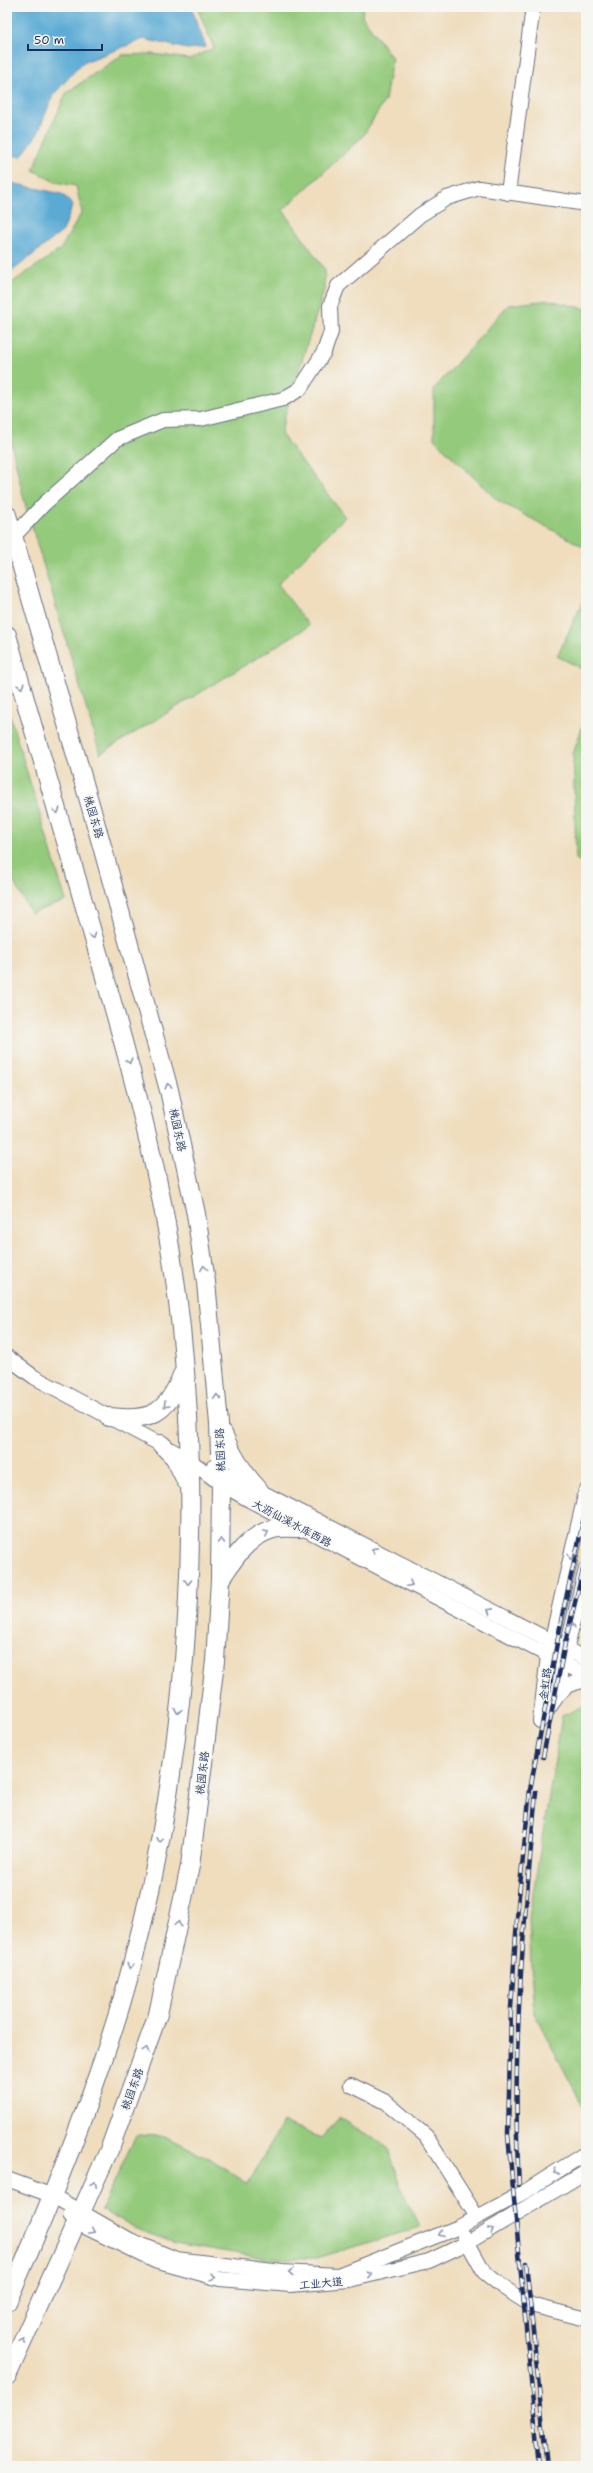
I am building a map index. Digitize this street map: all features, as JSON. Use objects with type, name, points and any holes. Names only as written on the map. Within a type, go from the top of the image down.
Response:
[{"type":"main road","name":"桃园东路","points":[[7,515],[102,846],[169,1090],[196,1214],[213,1349],[219,1424],[221,1477],[220,1580],[215,1661],[190,1866],[160,2006],[110,2148],[7,2376]]},
{"type":"main road","points":[[7,635],[139,1097],[165,1219],[183,1371],[189,1494],[184,1656],[173,1752],[156,1863],[121,2004],[53,2196],[7,2302]]},
{"type":"main road","points":[[109,1418],[130,1420],[148,1417],[164,1408],[175,1394],[183,1371]]},
{"type":"main road","points":[[219,1424],[230,1452],[244,1473],[259,1490]]},
{"type":"main road","points":[[161,1444],[174,1458],[184,1475],[189,1494]]},
{"type":"main road","points":[[220,1580],[234,1558],[250,1541],[272,1529],[301,1528]]},
{"type":"street","points":[[508,193],[533,7]]},
{"type":"street","points":[[13,537],[44,504],[117,439],[162,420],[201,419],[283,399],[300,389],[324,352],[331,332],[330,306],[338,286],[420,215],[447,198],[479,188],[586,204]]},
{"type":"street","name":"大沥仙溪水库西路","points":[[7,1357],[34,1377],[221,1477],[301,1528],[522,1635],[548,1656],[586,1674]]},
{"type":"street","points":[[221,1477],[259,1490],[522,1635],[552,1641],[586,1659]]},
{"type":"street","name":"金虹路","points":[[586,1491],[548,1656],[540,1720],[558,1695],[566,1649],[586,1569]]},
{"type":"street","points":[[522,1635],[548,1624],[557,1615]]},
{"type":"street","points":[[522,1635],[535,1654],[541,1667],[544,1682]]},
{"type":"street","points":[[558,1695],[568,1686],[586,1680]]},
{"type":"street","points":[[351,2084],[386,2102],[426,2136],[477,2217]]},
{"type":"street","name":"工业大道","points":[[79,2217],[176,2259],[282,2272],[338,2275],[459,2227],[526,2191],[586,2153]]},
{"type":"street","name":"工业大道","points":[[7,2179],[53,2196],[79,2217],[155,2262],[220,2279],[290,2285],[349,2280],[429,2261],[467,2243],[586,2172]]},
{"type":"street","points":[[459,2227],[484,2272],[504,2288],[531,2304],[586,2319]]},
{"type":"green space","points":[[197,7],[363,7],[362,16],[392,58],[385,100],[363,136],[283,210],[325,270],[324,290],[285,415],[281,434],[345,517],[278,584],[309,626],[100,754],[24,500],[7,424],[7,286],[60,250],[82,212],[76,186],[55,182],[33,170],[66,93],[122,55],[153,54],[190,59],[214,48]]},
{"type":"green space","points":[[549,300],[586,309],[586,548],[497,500],[434,439],[434,389],[508,305]]},
{"type":"green space","points":[[586,595],[586,671],[557,656]]},
{"type":"green space","points":[[7,706],[66,901],[31,913],[12,879],[7,881]]},
{"type":"green space","points":[[586,716],[586,865],[576,859],[573,754]]},
{"type":"green space","points":[[586,1705],[586,2112],[534,2013],[529,1918],[562,1716]]},
{"type":"green space","points":[[339,2118],[388,2147],[399,2184],[420,2227],[317,2258],[269,2259],[175,2243],[136,2229],[101,2210],[136,2135],[165,2136],[211,2159],[248,2184],[283,2122],[321,2138]]},
{"type":"water","points":[[7,7],[191,7],[206,47],[187,49],[144,39],[82,63],[53,95],[38,133],[21,157],[7,154]]},
{"type":"water","points":[[7,182],[62,194],[73,204],[63,231],[7,275]]},
{"type":"railway","points":[[539,2466],[508,2135],[511,2008],[518,1905],[530,1790],[562,1616],[586,1509]]},
{"type":"railway","points":[[543,1757],[565,1643],[586,1558]]},
{"type":"railway","points":[[519,2185],[517,2087],[520,1988],[536,1792]]},
{"type":"railway","points":[[526,2263],[547,2466]]}]
